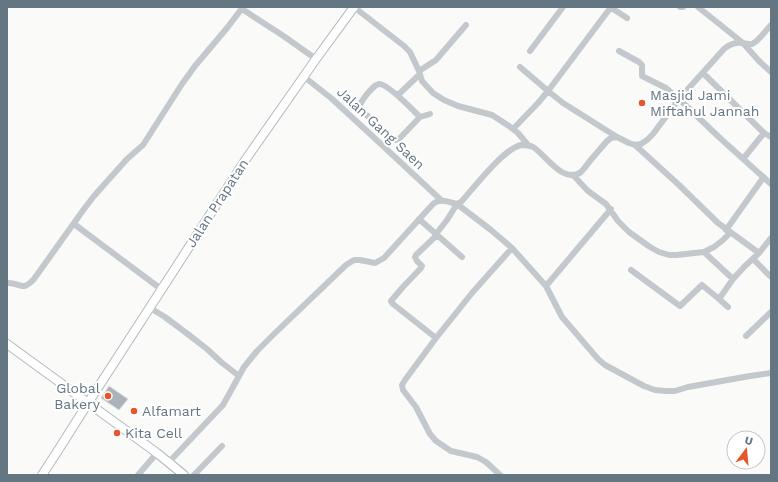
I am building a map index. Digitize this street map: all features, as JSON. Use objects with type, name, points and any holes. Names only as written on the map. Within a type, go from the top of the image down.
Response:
[{"type":"main road","name":"Jalan Prapatan","points":[[42,475],[246,159],[351,8]]},
{"type":"main road","points":[[7,344],[157,453],[184,475]]},
{"type":"street","points":[[530,51],[563,7]]},
{"type":"street","points":[[513,129],[548,91],[610,7],[626,18]]},
{"type":"street","points":[[698,7],[743,43],[771,72]]},
{"type":"street","points":[[7,283],[23,287],[28,285],[34,279],[94,196],[127,159],[143,145],[195,66],[242,8],[316,59]]},
{"type":"street","points":[[351,8],[404,46],[410,52],[422,81],[433,93],[458,106],[492,115],[513,129],[528,145]]},
{"type":"street","points":[[398,96],[419,72],[436,60],[466,25]]},
{"type":"street","points":[[635,145],[641,144],[647,140],[679,99],[717,56],[729,45],[735,42],[752,44],[771,25]]},
{"type":"street","points":[[619,51],[639,62],[642,65],[642,76],[666,88],[771,184]]},
{"type":"street","points":[[520,67],[563,103],[617,137],[635,145],[679,184],[718,223],[760,253]]},
{"type":"street","points":[[703,73],[764,133],[771,137]]},
{"type":"street","name":"Jalan Gang Saen","points":[[303,76],[331,98],[373,136],[440,200]]},
{"type":"street","points":[[420,117],[398,96],[385,85],[380,83],[376,84],[360,103],[359,107],[371,120],[396,140],[399,139],[420,117],[430,114]]},
{"type":"street","points":[[743,159],[764,133]]},
{"type":"street","points":[[573,175],[580,172],[607,141],[611,138],[617,137]]},
{"type":"street","points":[[436,338],[391,302],[421,268],[422,266],[415,257],[416,255],[437,234],[457,204],[461,202],[484,176],[514,148],[521,145],[534,147],[554,167],[573,175],[588,191],[601,200],[611,209],[618,221],[629,232],[650,248],[669,255],[704,252],[718,244],[763,178]]},
{"type":"street","points":[[169,462],[223,405],[239,376],[256,351],[346,265],[354,260],[375,263],[384,258],[432,204],[440,200],[457,204],[512,248],[546,286],[562,317],[598,359],[605,365],[644,386],[655,390],[675,391],[688,387],[771,373]]},
{"type":"street","points":[[546,286],[611,209]]},
{"type":"street","points":[[419,218],[462,257]]},
{"type":"street","points":[[74,224],[161,289]]},
{"type":"street","points":[[719,299],[733,279],[760,253],[771,238]]},
{"type":"street","points":[[500,475],[486,462],[477,457],[451,451],[436,441],[427,430],[416,407],[403,390],[402,385],[436,338],[472,293],[512,248]]},
{"type":"street","points":[[704,252],[733,279]]},
{"type":"street","points":[[754,259],[771,276]]},
{"type":"street","points":[[631,270],[680,306],[702,286],[728,307]]},
{"type":"street","points":[[150,308],[189,335],[239,376]]},
{"type":"street","points":[[746,336],[771,312]]},
{"type":"street","points":[[194,475],[222,446]]},
{"type":"street","points":[[138,475],[157,453]]},
{"type":"building","points":[[109,386],[128,399],[119,410],[101,398]]},
{"type":"place","name":"Masjid Jami Miftahul Jannah","points":[[642,103]]},
{"type":"place","name":"Global Bakery","points":[[108,396]]},
{"type":"place","name":"Alfamart","points":[[134,411]]},
{"type":"place","name":"Kita Cell","points":[[117,433]]}]
